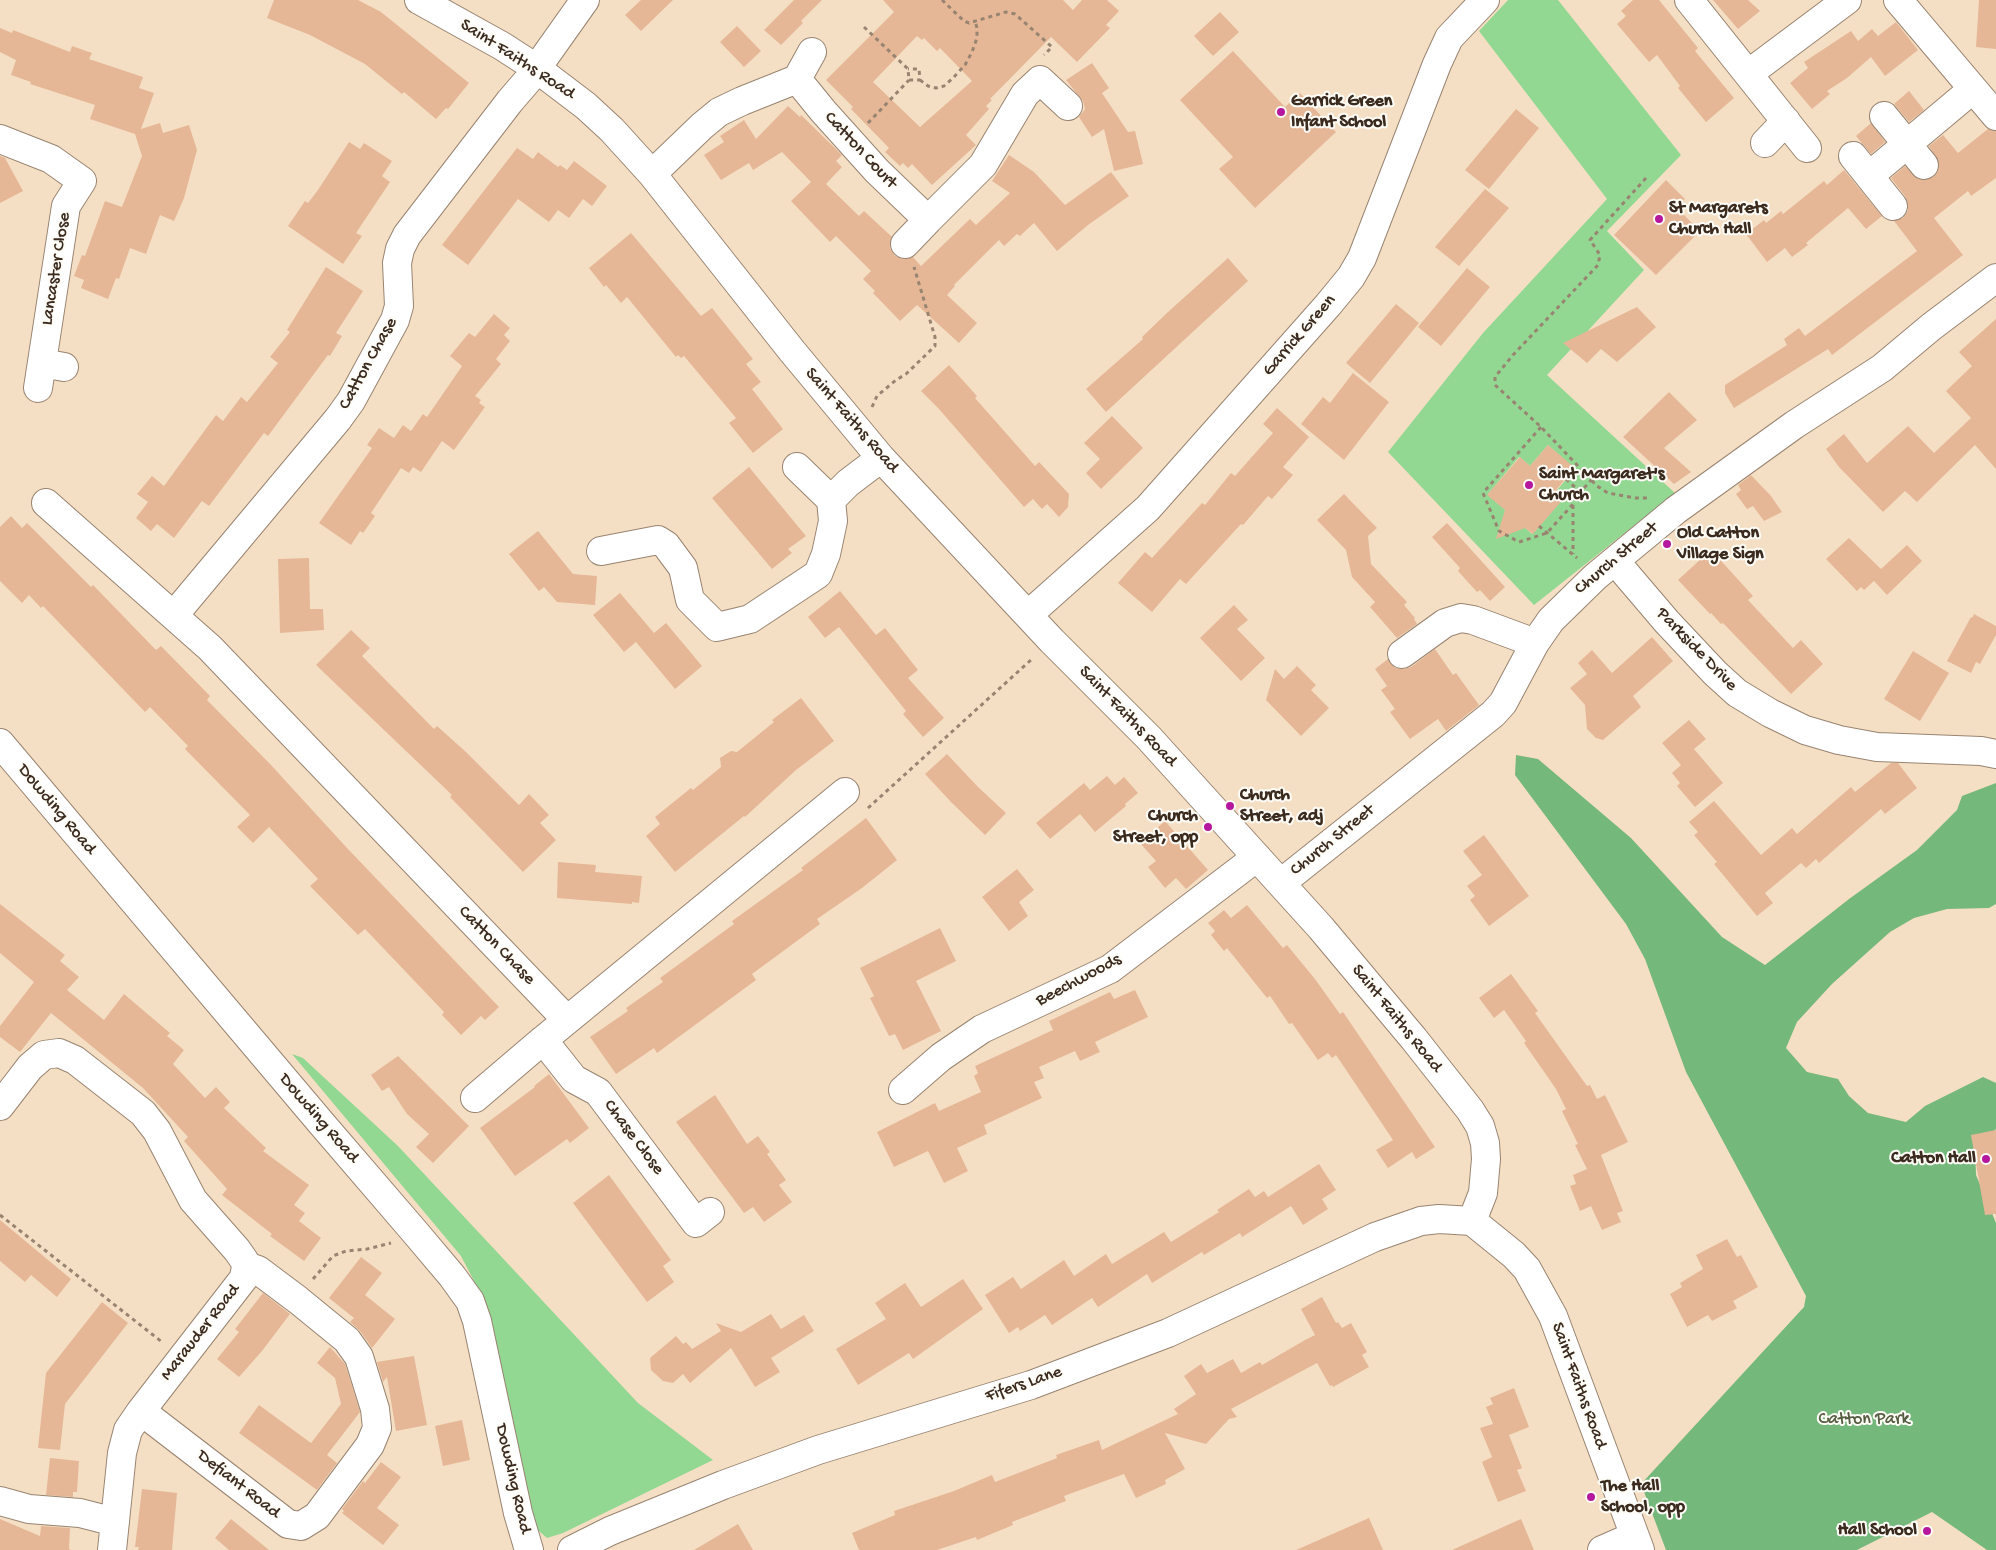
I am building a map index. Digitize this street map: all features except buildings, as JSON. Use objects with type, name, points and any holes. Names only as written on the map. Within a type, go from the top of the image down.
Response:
[{"type":"street","name":"Saint Faiths Road","points":[[419,0],[502,46],[536,68],[586,106],[612,130],[652,174],[792,351],[881,458],[1029,614],[1052,641],[1149,738],[1257,856],[1396,1017],[1470,1110],[1480,1126],[1485,1143],[1486,1159],[1483,1193],[1472,1221],[1514,1255],[1527,1269],[1553,1316],[1637,1543]]},
{"type":"street","name":"Catton Chase","points":[[174,615],[338,419],[395,320],[407,274],[400,249],[408,235],[536,68],[585,0]]},
{"type":"street","name":"Garrick Green","points":[[1029,614],[1148,508],[1351,277],[1362,258],[1437,64],[1449,38],[1485,0]]},
{"type":"street","points":[[1689,0],[1807,148]]},
{"type":"street","points":[[1748,74],[1847,0]]},
{"type":"street","points":[[1898,0],[1996,116]]},
{"type":"street","points":[[652,174],[702,126],[720,112],[797,79],[812,52]]},
{"type":"street","name":"Catton Court","points":[[797,79],[877,171],[928,220]]},
{"type":"street","points":[[905,244],[983,165],[1025,94],[1040,80],[1068,106]]},
{"type":"street","points":[[1893,206],[1861,166],[1906,144],[1973,89]]},
{"type":"street","points":[[1884,116],[1924,165]]},
{"type":"street","points":[[1765,142],[1786,121]]},
{"type":"street","name":"Lancaster Close","points":[[0,139],[51,159],[82,181],[66,206],[48,372]]},
{"type":"street","name":"Church Street","points":[[1281,883],[1493,714],[1503,703],[1535,643],[1551,620],[1570,600],[1615,561],[1676,510],[1794,426],[1882,368],[1931,327],[1996,278]]},
{"type":"street","points":[[831,500],[848,483],[881,458]]},
{"type":"street","points":[[601,551],[658,540],[666,545],[683,568],[690,600],[717,627],[750,619],[818,574],[826,554],[832,521],[831,500],[797,467]]},
{"type":"street","name":"Catton Chase","points":[[46,503],[210,648],[566,1019]]},
{"type":"street","name":"Parkside Drive","points":[[1615,561],[1715,674],[1737,693],[1770,713],[1806,730],[1839,740],[1868,745],[1981,751],[1996,754]]},
{"type":"street","points":[[1402,654],[1445,623],[1461,618],[1473,620],[1535,643]]},
{"type":"street","name":"Dowding Road","points":[[0,743],[414,1230],[452,1276],[470,1302],[476,1321],[518,1513],[529,1550]]},
{"type":"street","points":[[475,1098],[566,1019],[845,792]]},
{"type":"street","name":"Beechwoods","points":[[903,1090],[941,1057],[982,1029],[1110,969],[1257,856]]},
{"type":"street","name":"Chase Close","points":[[543,1040],[574,1079],[598,1092],[695,1224]]},
{"type":"street","name":"Marauder Road","points":[[0,1106],[30,1067],[44,1055],[59,1053],[75,1060],[143,1113],[157,1131],[193,1200],[237,1250],[246,1266],[244,1278],[128,1430],[122,1453],[112,1550]]},
{"type":"street","name":"Fifers Lane","points":[[572,1550],[610,1531],[818,1450],[1030,1385],[1168,1333],[1375,1237],[1421,1220],[1472,1221]]},
{"type":"street","name":"Defiant Road","points":[[141,1411],[288,1524],[301,1526],[317,1516],[370,1445],[377,1428],[375,1409],[359,1357],[347,1340],[298,1300],[258,1270],[246,1266]]},
{"type":"street","points":[[0,1501],[29,1509],[80,1514],[115,1522]]},
{"type":"street","points":[[1602,1550],[1637,1543]]},
{"type":"path","points":[[942,0],[964,21],[969,23],[1006,12],[1015,14],[1052,47],[1041,58],[1040,80]]},
{"type":"path","points":[[851,142],[909,80],[920,80],[928,86],[936,88],[944,86],[954,78],[965,65],[972,52],[978,28],[975,21]]},
{"type":"path","points":[[864,27],[908,69],[909,80]]},
{"type":"path","points":[[908,69],[919,69],[920,80]]},
{"type":"path","points":[[1646,178],[1590,240],[1600,255],[1598,266],[1513,355],[1495,378],[1495,385],[1541,427],[1598,486],[1608,492],[1635,498],[1666,500],[1676,510]]},
{"type":"path","points":[[855,425],[870,411],[877,396],[906,374],[935,346],[935,338],[914,270],[917,256],[905,244]]},
{"type":"path","points":[[1541,427],[1483,493],[1499,531],[1519,542],[1547,533],[1592,479]]},
{"type":"path","points":[[1566,479],[1580,492]]},
{"type":"path","points":[[1573,504],[1573,554]]},
{"type":"path","points":[[1539,526],[1578,559]]},
{"type":"path","points":[[868,808],[1052,641]]},
{"type":"path","points":[[0,1215],[182,1358]]},
{"type":"path","points":[[298,1300],[332,1256],[346,1251],[390,1244],[414,1230]]},
{"type":"green space","points":[[1508,0],[1558,0],[1681,155],[1607,231],[1644,270],[1547,375],[1675,493],[1534,605],[1388,452],[1483,333],[1607,199],[1479,31]],"holes":[[[1548,445],[1575,469],[1557,490],[1564,497],[1532,534],[1488,494],[1519,457],[1530,466]]]},
{"type":"green space","name":"Catton Park","points":[[1516,755],[1538,759],[1631,838],[1722,937],[1765,965],[1849,899],[1917,850],[1957,810],[1962,796],[1996,783],[1996,904],[1989,908],[1947,909],[1914,918],[1890,932],[1832,984],[1797,1022],[1786,1048],[1807,1072],[1838,1079],[1849,1096],[1868,1113],[1906,1122],[1925,1106],[1983,1077],[1996,1083],[1996,1129],[1975,1146],[1976,1175],[1996,1223],[1996,1550],[1987,1550],[1932,1512],[1857,1550],[1666,1550],[1641,1484],[1804,1307],[1806,1296],[1686,1072],[1645,959],[1626,924],[1515,775]]},
{"type":"green space","points":[[292,1054],[303,1058],[398,1146],[638,1403],[713,1460],[563,1533],[547,1538],[533,1526],[487,1306],[461,1256]]},
{"type":"place","name":"Garrick Green Infant School","points":[[1281,112]]},
{"type":"place","name":"St Margarets Church Hall","points":[[1659,219]]},
{"type":"place","name":"Saint Margaret's Church","points":[[1529,485]]},
{"type":"place","name":"Old Catton Village Sign","points":[[1667,544]]},
{"type":"place","name":"Church Street, adj","points":[[1230,806]]},
{"type":"place","name":"Church Street, opp","points":[[1208,827]]},
{"type":"place","name":"Catton Hall","points":[[1986,1159]]},
{"type":"place","name":"The Hall School, opp","points":[[1591,1497]]},
{"type":"place","name":"Hall School","points":[[1927,1531]]}]
